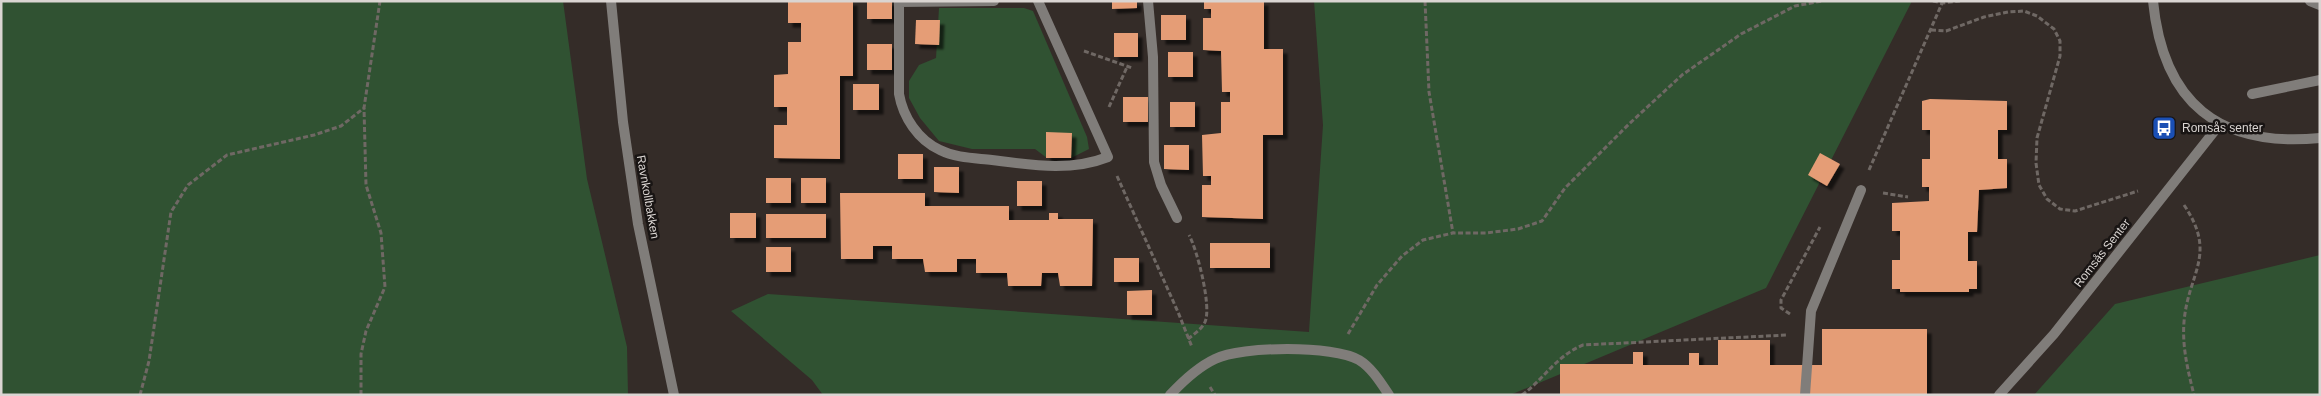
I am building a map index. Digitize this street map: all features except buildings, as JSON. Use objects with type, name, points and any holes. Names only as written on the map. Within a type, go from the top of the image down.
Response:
[{"type":"street","name":"Ravnkollbakken","points":[[611,1],[623,122],[637,215],[674,395]]},
{"type":"street","points":[[994,1],[899,2],[898,94],[901,108],[909,122],[920,136],[939,150],[958,156],[1049,167],[1093,163],[1108,157],[1038,1]]},
{"type":"street","points":[[1148,1],[1154,76],[1155,167],[1160,185],[1177,218]]},
{"type":"street","points":[[2153,1],[2161,46],[2176,81],[2203,113],[2239,134],[2285,140],[2320,138]]},
{"type":"street","points":[[2310,1],[2320,5]]},
{"type":"street","points":[[2252,94],[2320,80]]},
{"type":"street","name":"Romsås Senter","points":[[1999,395],[2054,334],[2220,124]]},
{"type":"street","points":[[1804,395],[1812,310],[1861,190]]},
{"type":"street","points":[[1170,395],[1199,368],[1226,354],[1243,351],[1316,350],[1340,353],[1360,361],[1389,395]]},
{"type":"path","points":[[361,395],[360,354],[366,331],[385,287],[381,233],[366,185],[364,108],[380,1]]},
{"type":"path","points":[[1425,1],[1429,92],[1453,233]]},
{"type":"path","points":[[1340,353],[1360,312],[1377,285],[1402,256],[1423,240],[1453,233],[1486,233],[1518,229],[1542,221],[1566,188],[1628,124],[1682,75],[1741,34],[1795,6],[1822,1]]},
{"type":"path","points":[[1933,1],[1960,1]]},
{"type":"path","points":[[1861,190],[1943,2]]},
{"type":"path","points":[[1930,30],[1946,32],[1984,17],[2008,12],[2024,12],[2037,16],[2054,29],[2060,41],[2060,56],[2043,111],[2036,163],[2039,185],[2047,199],[2060,209],[2075,211],[2133,192],[2170,185],[2193,219],[2200,239],[2199,262],[2184,320],[2186,358],[2194,395]]},
{"type":"path","points":[[1055,41],[1154,76]]},
{"type":"path","points":[[1096,129],[1103,122],[1127,66]]},
{"type":"path","points":[[140,395],[149,361],[170,212],[188,185],[227,155],[314,135],[341,126],[364,108]]},
{"type":"path","points":[[1108,157],[1199,368]]},
{"type":"path","points":[[1177,218],[1197,251],[1207,309],[1205,324],[1188,339]]},
{"type":"path","points":[[1522,395],[1535,386],[1561,356],[1583,344],[1773,335],[1808,338]]},
{"type":"green space","points":[[1,1],[563,1],[587,179],[627,347],[628,395],[1,395]]},
{"type":"green space","points":[[1314,1],[1912,1],[1766,288],[1510,395],[823,395],[812,380],[731,311],[768,294],[1309,332],[1323,125]]},
{"type":"green space","points":[[939,8],[1024,8],[1033,11],[1087,137],[1089,149],[1071,158],[1072,134],[1047,158],[1035,149],[972,149],[939,141],[920,118],[909,98],[909,81],[919,65],[936,58]]},
{"type":"green space","points":[[2320,255],[2320,395],[2034,395],[2115,304]]},
{"type":"place","name":"Romsås senter","points":[[2164,128]]}]
